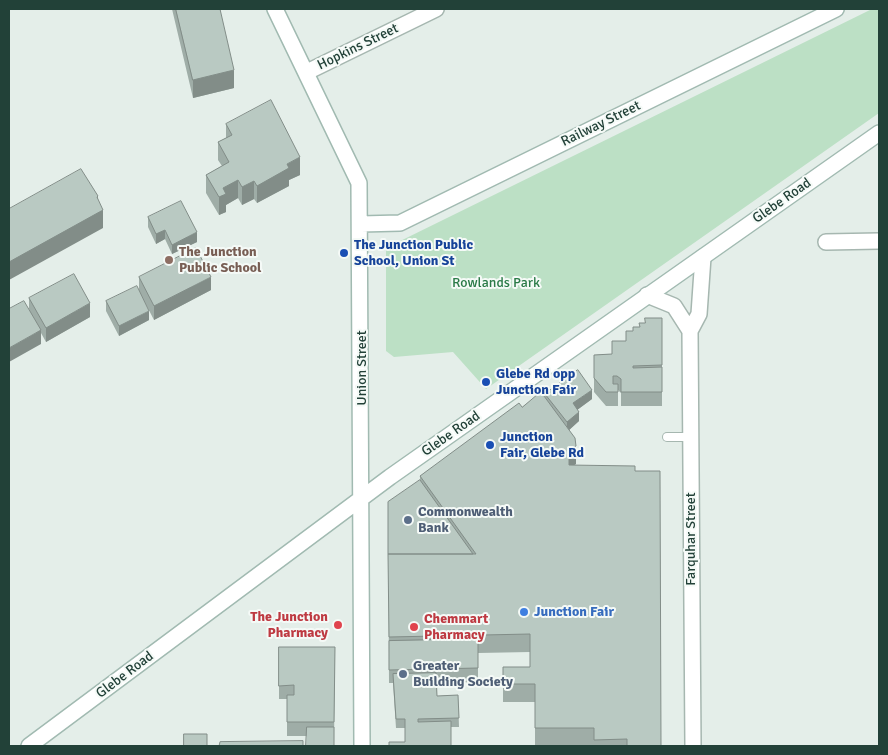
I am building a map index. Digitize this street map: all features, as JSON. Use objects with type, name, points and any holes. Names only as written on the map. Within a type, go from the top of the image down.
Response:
[{"type":"street","name":"Union Street","points":[[275,9],[358,178],[361,224],[362,746]]},
{"type":"street","name":"Hopkins Street","points":[[307,72],[436,9]]},
{"type":"street","name":"Railway Street","points":[[361,224],[400,223],[836,9]]},
{"type":"street","name":"Glebe Road","points":[[29,746],[362,498],[879,133]]},
{"type":"street","points":[[826,242],[879,241]]},
{"type":"street","name":"Farquhar Street","points":[[693,746],[690,331],[699,314],[703,257]]},
{"type":"street","points":[[647,295],[674,306],[690,331]]},
{"type":"lane","points":[[667,437],[691,437]]},
{"type":"green space","name":"Rowlands Park","points":[[872,9],[879,9],[879,113],[486,389],[453,352],[394,357],[386,351],[386,248]]},
{"type":"building","points":[[176,9],[220,9],[234,70],[193,80]]},
{"type":"building","points":[[271,100],[300,157],[287,164],[289,168],[257,186],[254,181],[242,187],[238,180],[223,188],[226,194],[219,197],[206,175],[229,162],[218,142],[232,135],[226,124]]},
{"type":"building","points":[[81,169],[98,196],[103,210],[9,262],[9,209]]},
{"type":"building","points":[[181,201],[197,232],[172,245],[165,230],[156,234],[148,217]]},
{"type":"building","points":[[196,248],[211,277],[154,306],[139,277]]},
{"type":"building","points":[[74,274],[90,303],[46,328],[29,298]]},
{"type":"building","points":[[137,286],[149,311],[119,326],[106,301]]},
{"type":"building","points":[[24,301],[41,330],[9,348],[9,309]]},
{"type":"building","points":[[645,318],[662,318],[662,365],[633,366],[633,368],[662,367],[662,392],[621,392],[621,379],[613,376],[613,384],[618,384],[618,392],[606,392],[594,378],[594,355],[612,354],[612,341],[626,341],[626,331],[633,331],[633,327],[640,327],[639,323],[645,323]]},
{"type":"building","points":[[578,370],[592,390],[573,403],[579,412],[567,422],[545,394]]},
{"type":"building","name":"Junction Fair","points":[[541,392],[575,438],[576,446],[569,450],[569,465],[635,466],[635,471],[660,471],[661,746],[627,746],[627,739],[594,740],[594,728],[535,728],[535,684],[503,684],[503,667],[530,667],[530,634],[389,637],[388,554],[476,554],[420,476],[519,403],[522,407]]},
{"type":"building","points":[[420,480],[473,554],[388,554],[388,502]]},
{"type":"building","points":[[478,639],[478,668],[389,670],[389,641]]},
{"type":"building","points":[[279,647],[335,647],[334,722],[287,722],[287,695],[294,695],[294,685],[279,686]]},
{"type":"building","points":[[436,673],[437,696],[458,695],[459,718],[418,719],[418,722],[451,721],[451,746],[389,746],[389,742],[405,742],[405,719],[396,719],[393,674]]},
{"type":"building","points":[[307,727],[334,727],[334,746],[306,746]]},
{"type":"building","points":[[184,734],[207,734],[207,746],[184,746]]},
{"type":"building","points":[[303,741],[303,746],[219,746],[220,742]]},
{"type":"place","name":"The Junction Public School, Union St","points":[[344,253]]},
{"type":"place","name":"The Junction Public School","points":[[169,260]]},
{"type":"place","name":"Glebe Rd opp Junction Fair","points":[[486,382]]},
{"type":"place","name":"Junction Fair, Glebe Rd","points":[[490,445]]},
{"type":"place","name":"Commonwealth Bank","points":[[408,520]]},
{"type":"place","name":"Junction Fair","points":[[524,612]]},
{"type":"place","name":"The Junction Pharmacy","points":[[338,625]]},
{"type":"place","name":"Chemmart Pharmacy","points":[[414,627]]},
{"type":"place","name":"Greater Building Society","points":[[403,674]]}]
